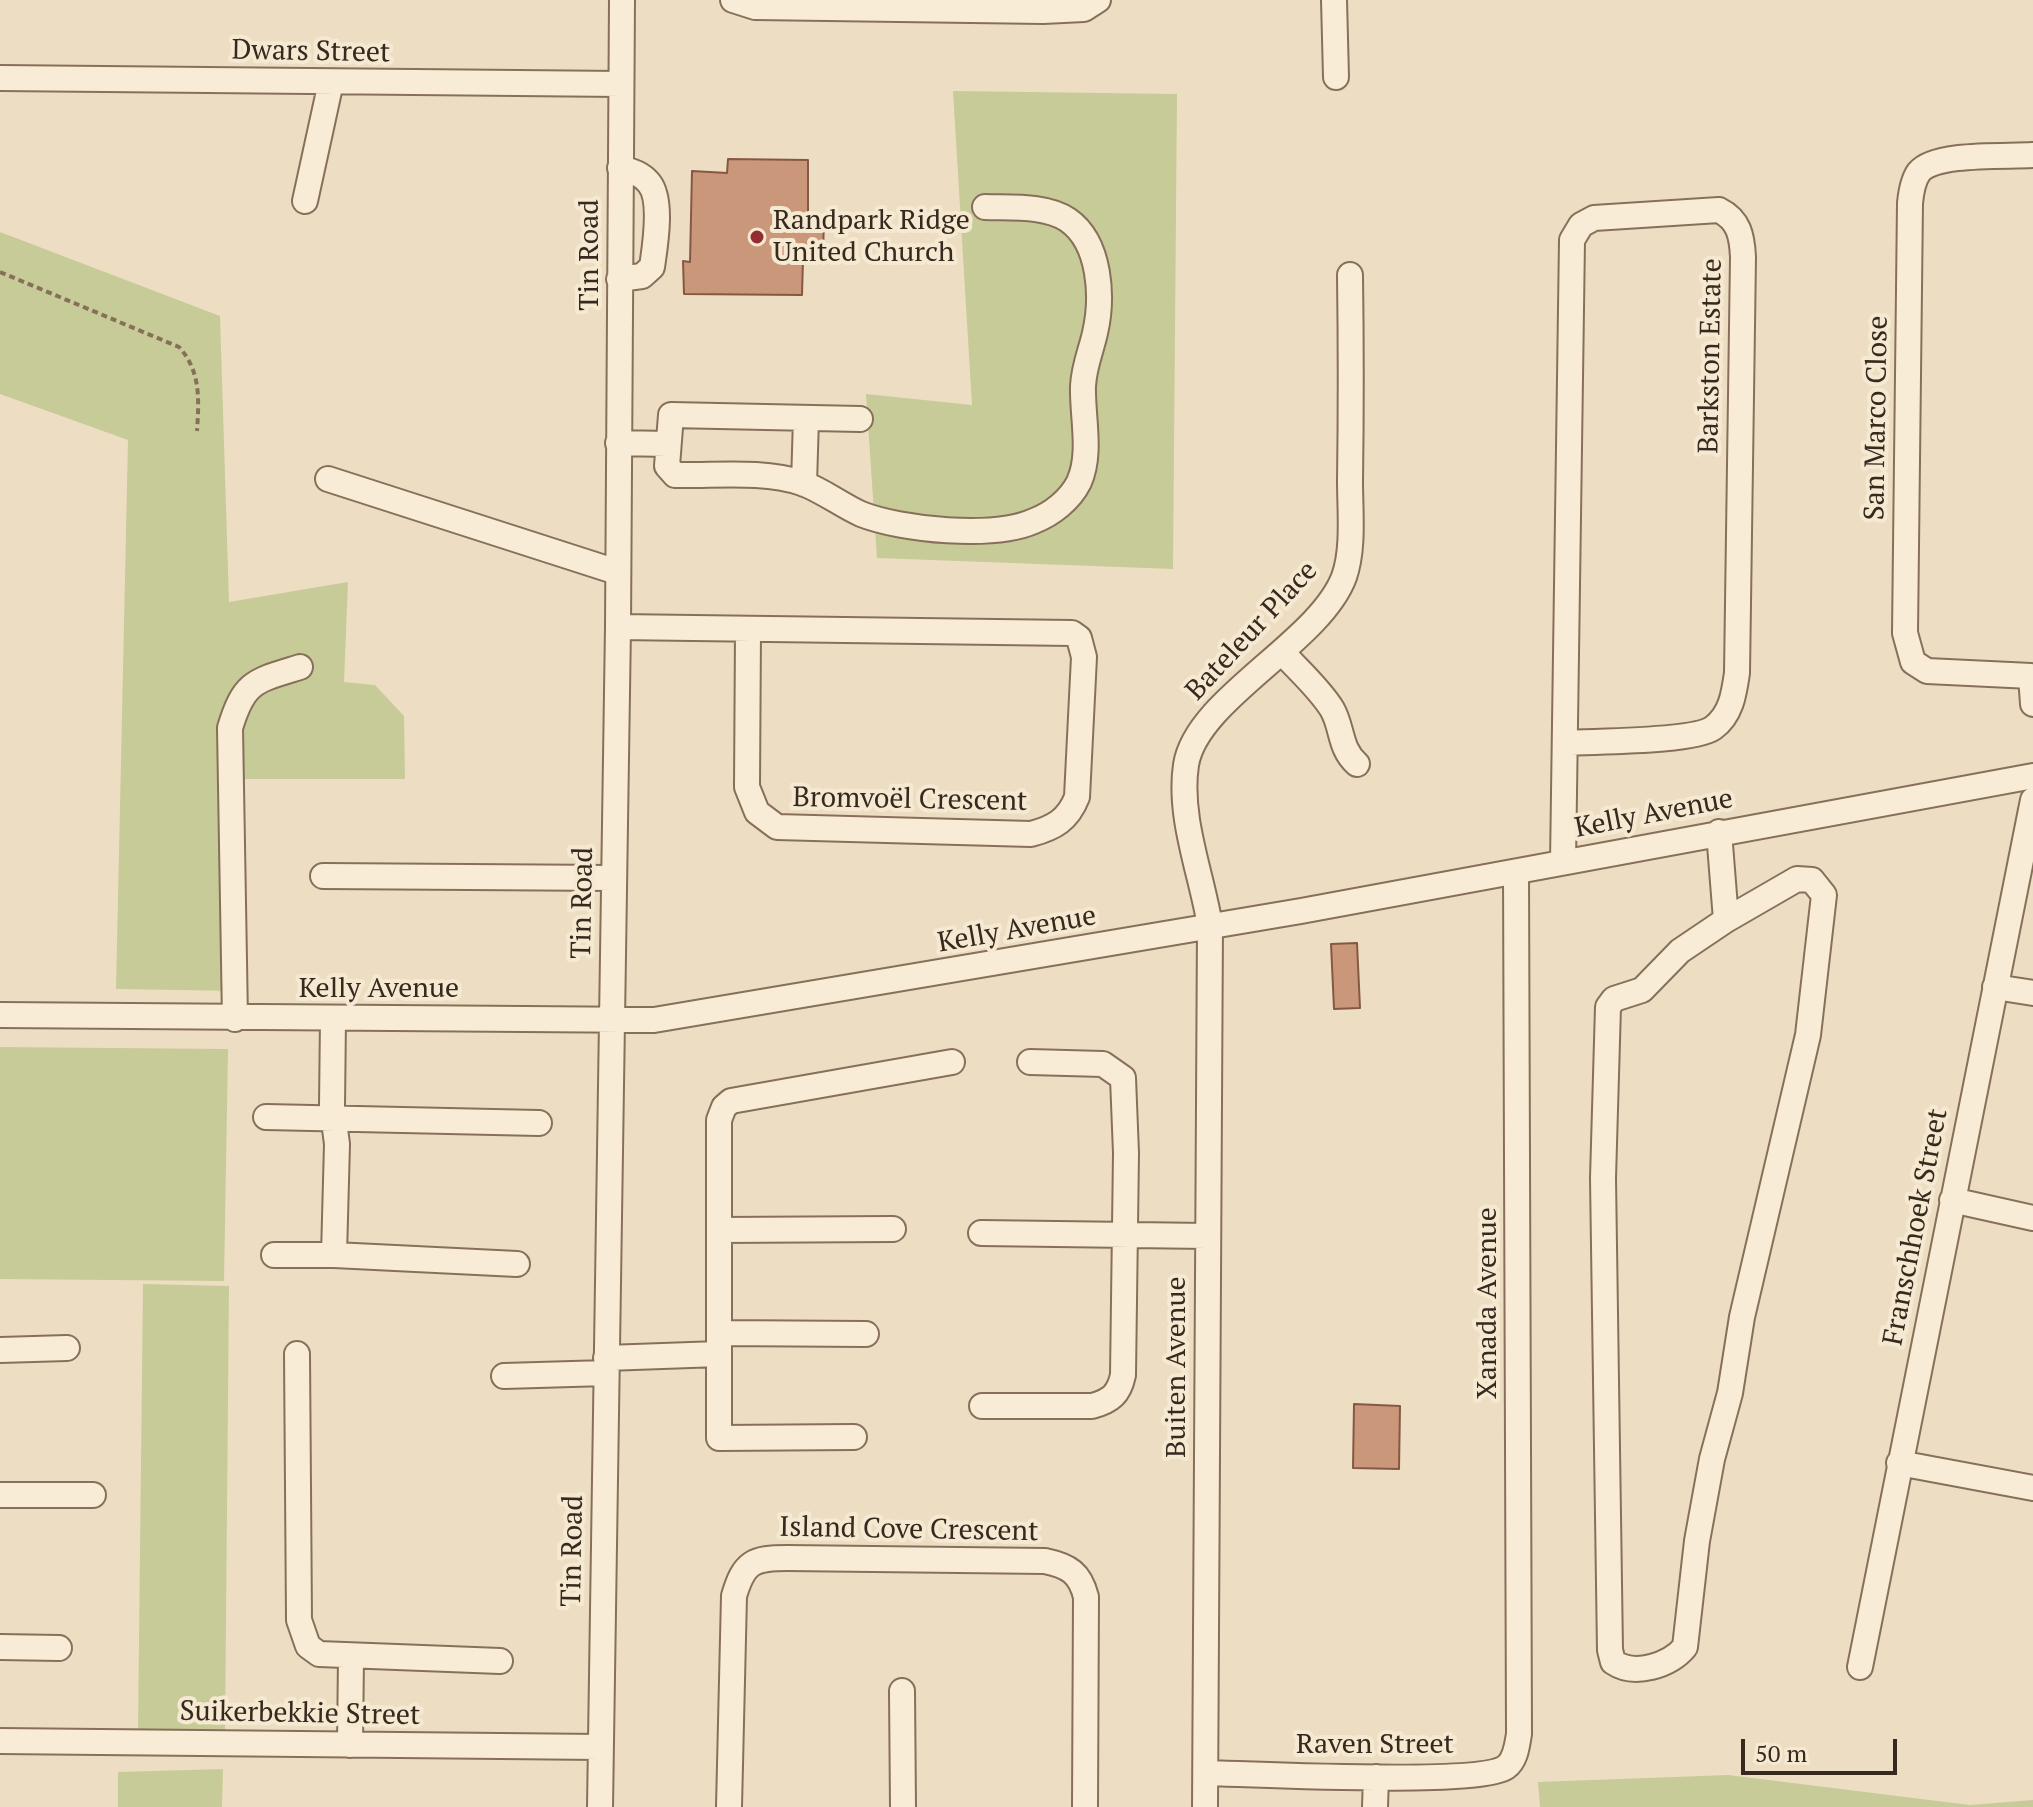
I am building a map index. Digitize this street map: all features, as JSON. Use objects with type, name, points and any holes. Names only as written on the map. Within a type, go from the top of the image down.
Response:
[{"type":"street","name":"Tin Road","points":[[600,1807],[618,627],[622,0]]},
{"type":"street","points":[[733,0],[755,7],[1043,11],[1084,9],[1098,0]]},
{"type":"street","points":[[1334,0],[1336,77]]},
{"type":"street","name":"Dwars Street","points":[[0,78],[621,84]]},
{"type":"street","points":[[305,201],[331,82]]},
{"type":"street","name":"San Marco Close","points":[[2033,155],[1937,162],[1918,173],[1914,182],[1910,203],[1905,633],[1913,662],[1927,671],[2032,676],[2033,704]]},
{"type":"street","points":[[619,279],[642,276],[652,267],[655,205],[648,182],[640,174],[620,168]]},
{"type":"street","points":[[860,419],[677,414],[669,420],[667,466],[675,475],[777,478],[804,484],[861,514],[898,526],[970,529],[1032,522],[1060,507],[1079,482],[1085,451],[1086,358],[1095,332],[1095,261],[1084,238],[1068,220],[1036,209],[985,207]]},
{"type":"street","name":"Barkston Estate","points":[[1563,862],[1572,240],[1581,225],[1594,218],[1719,210],[1734,219],[1743,257],[1734,699],[1723,718],[1701,733],[1566,743]]},
{"type":"street","name":"Bateleur Place","points":[[1210,926],[1188,819],[1186,764],[1194,740],[1213,715],[1282,652],[1333,597],[1345,574],[1350,505],[1350,275]]},
{"type":"street","points":[[804,484],[806,418]]},
{"type":"street","points":[[618,443],[667,444]]},
{"type":"street","points":[[328,479],[617,572]]},
{"type":"street","name":"Bromvoël Crescent","points":[[618,627],[1072,633],[1083,647],[1085,674],[1077,797],[1068,815],[1049,830],[1031,834],[777,827],[757,812],[747,787],[748,631]]},
{"type":"street","points":[[1282,652],[1334,712],[1346,753],[1357,764]]},
{"type":"street","points":[[235,1019],[230,728],[244,690],[256,680],[300,667]]},
{"type":"street","name":"Kelly Avenue","points":[[0,1015],[611,1023],[654,1020],[792,999],[1516,872],[2033,776]]},
{"type":"street","name":"Franschhoek Street","points":[[1860,1667],[2033,800]]},
{"type":"street","points":[[1719,832],[1726,920]]},
{"type":"street","name":"Xanada Avenue","points":[[1516,872],[1519,1734]]},
{"type":"street","points":[[323,876],[613,878]]},
{"type":"street","points":[[1797,879],[1812,880],[1824,895],[1808,1035],[1742,1317],[1730,1393],[1712,1459],[1697,1541],[1685,1647],[1677,1657],[1663,1665],[1625,1667],[1613,1662],[1610,1650],[1603,1235],[1607,1011],[1614,999],[1642,990],[1673,957],[1726,920],[1797,879]]},
{"type":"street","name":"Buiten Avenue","points":[[1205,1807],[1210,926]]},
{"type":"street","points":[[1995,987],[2033,993]]},
{"type":"street","points":[[333,1018],[334,1255]]},
{"type":"street","points":[[854,1437],[719,1438],[719,1120],[724,1107],[731,1101],[952,1062]]},
{"type":"street","points":[[982,1406],[1092,1406],[1105,1403],[1119,1390],[1123,1375],[1126,1234],[1124,1085],[1120,1073],[1103,1064],[1030,1062]]},
{"type":"street","points":[[266,1117],[539,1123]]},
{"type":"street","points":[[1952,1200],[2033,1218]]},
{"type":"street","points":[[719,1230],[893,1229]]},
{"type":"street","points":[[981,1233],[1207,1236]]},
{"type":"street","points":[[274,1255],[517,1264]]},
{"type":"street","points":[[504,1376],[606,1366],[719,1344],[866,1334]]},
{"type":"street","points":[[0,1350],[67,1348]]},
{"type":"street","points":[[297,1354],[299,1620],[308,1646],[319,1654],[351,1657],[500,1661]]},
{"type":"street","points":[[1899,1463],[2033,1488]]},
{"type":"street","points":[[0,1495],[93,1495]]},
{"type":"street","name":"Island Cove Crescent","points":[[729,1807],[734,1596],[740,1576],[748,1566],[761,1558],[787,1558],[1045,1561],[1075,1572],[1082,1580],[1086,1597],[1085,1807]]},
{"type":"street","points":[[0,1647],[59,1648]]},
{"type":"street","points":[[350,1745],[351,1657]]},
{"type":"street","points":[[902,1691],[903,1807]]},
{"type":"street","name":"Raven Street","points":[[1206,1773],[1376,1777],[1497,1772],[1508,1766],[1515,1755],[1519,1734]]},
{"type":"street","name":"Suikerbekkie Street","points":[[0,1741],[600,1747]]},
{"type":"street","points":[[1375,1807],[1376,1777]]},
{"type":"path","points":[[0,272],[179,347],[193,362],[200,397],[197,431]]},
{"type":"green space","points":[[953,91],[1177,94],[1173,569],[877,558],[866,394],[972,405]]},
{"type":"green space","points":[[0,232],[220,316],[229,602],[348,582],[344,682],[375,685],[404,716],[405,779],[234,779],[240,991],[116,989],[128,440],[0,394]]},
{"type":"green space","points":[[0,1047],[228,1049],[224,1281],[0,1279]]},
{"type":"green space","points":[[143,1284],[229,1286],[225,1733],[138,1730]]},
{"type":"green space","points":[[223,1769],[222,1807],[118,1807],[118,1772]]},
{"type":"green space","points":[[1728,1775],[1970,1805],[2033,1800],[2033,1807],[1540,1807],[1538,1782]]},
{"type":"building","name":"Randpark Ridge United Church","points":[[728,159],[808,160],[808,217],[824,216],[823,258],[803,259],[802,295],[684,294],[683,261],[690,262],[692,171],[727,173]]},
{"type":"building","points":[[1357,943],[1360,1008],[1334,1009],[1331,944]]},
{"type":"building","points":[[1354,1404],[1400,1406],[1399,1469],[1353,1468]]},
{"type":"place","name":"Randpark Ridge United Church","points":[[757,237]]}]
